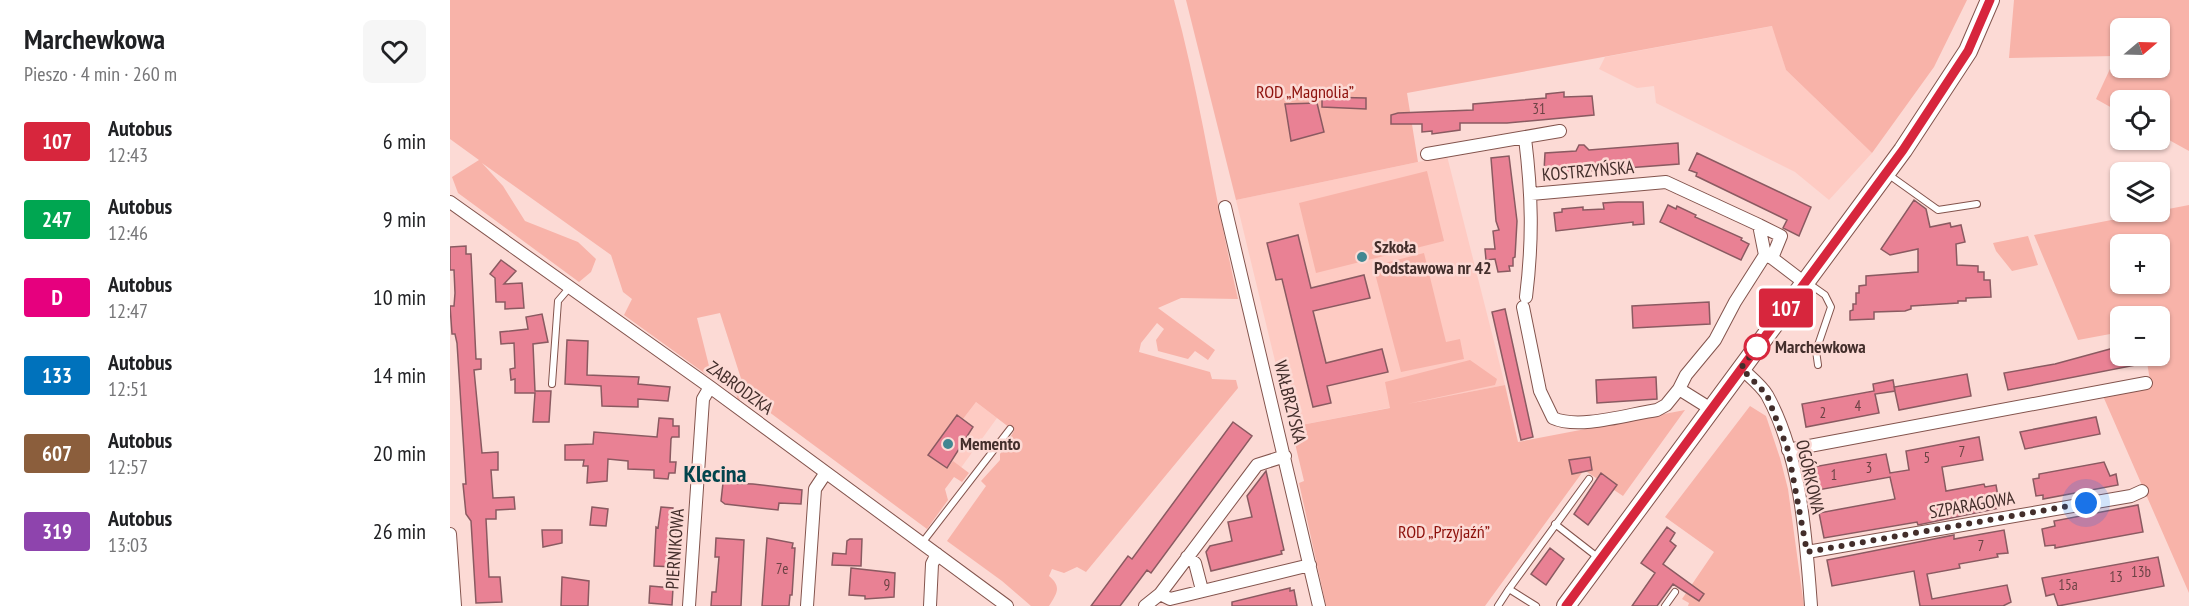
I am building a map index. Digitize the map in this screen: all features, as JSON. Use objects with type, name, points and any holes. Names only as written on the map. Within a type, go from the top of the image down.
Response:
[{"type":"street","points":[[1566,606],[1741,368],[1801,279],[1886,172],[1945,88],[1968,51],[1990,0]]},
{"type":"street","points":[[1427,154],[1479,143],[1560,131]]},
{"type":"street","name":"KOSTRZYŃSKA","points":[[1525,138],[1532,194],[1666,182],[1781,236],[1769,257]]},
{"type":"street","points":[[1532,194],[1533,245],[1525,302],[1540,391],[1553,418],[1561,422],[1581,422],[1657,410],[1666,405],[1686,375],[1715,340],[1769,257]]},
{"type":"street","name":"ZABRODZKA","points":[[450,202],[710,387],[1007,606]]},
{"type":"street","name":"WAŁBRZYSKA","points":[[1225,207],[1319,606]]},
{"type":"street","points":[[1759,225],[1769,257],[1801,279]]},
{"type":"street","name":"OGÓRKOWA","points":[[1741,368],[1767,395],[1788,450],[1807,552],[1811,606]]},
{"type":"street","points":[[1788,450],[2146,383]]},
{"type":"street","name":"PIERNIKOWA","points":[[689,606],[703,399],[710,387]]},
{"type":"street","points":[[1678,389],[1711,409]]},
{"type":"street","points":[[1145,606],[1160,594],[1257,465],[1285,456]]},
{"type":"street","points":[[807,606],[815,489],[825,474]]},
{"type":"street","name":"SZPARAGOWA","points":[[1807,552],[2131,495],[2142,491]]},
{"type":"street","points":[[450,534],[455,606]]},
{"type":"street","points":[[930,606],[932,564],[937,554]]},
{"type":"street","points":[[1187,557],[1194,563],[1202,590]]},
{"type":"street","points":[[1160,594],[1170,599],[1310,565]]},
{"type":"lane","points":[[1886,172],[1938,210],[1977,204]]},
{"type":"lane","points":[[1801,279],[1825,296],[1831,307],[1816,351],[1818,365]]},
{"type":"lane","points":[[552,384],[558,301],[570,287]]},
{"type":"lane","points":[[922,543],[1010,429]]},
{"type":"lane","points":[[1498,606],[1588,479]]},
{"type":"lane","points":[[1555,524],[1600,560]]},
{"type":"lane","points":[[1509,589],[1536,606]]},
{"type":"lane","points":[[1665,606],[1675,592]]},
{"type":"shaded area","points":[[1773,26],[1786,70],[1872,153],[1829,200],[1795,172],[1656,103],[1654,86],[1637,88],[1599,69],[1605,57]]},
{"type":"shaded area","name":"Szkoła Podstawowa nr 42","points":[[1447,156],[1505,385],[1291,427],[1236,200]]},
{"type":"shaded area","points":[[976,402],[997,418],[955,476],[928,455],[957,415],[963,419]]},
{"type":"green space","points":[[450,0],[1174,0],[1184,37],[1238,299],[1181,298],[1158,308],[1215,350],[1208,360],[1195,351],[1188,359],[1158,351],[1156,340],[1164,329],[1157,323],[1141,343],[1139,352],[1210,372],[1212,379],[1236,380],[1238,388],[1086,572],[1077,567],[1064,573],[1052,569],[1049,576],[1056,584],[1057,590],[1049,606],[1031,606],[1002,581],[947,541],[986,486],[981,481],[1000,460],[1000,454],[1014,431],[976,402],[963,419],[957,415],[928,455],[947,469],[953,461],[969,473],[962,482],[954,477],[945,489],[948,500],[927,529],[761,406],[751,395],[738,400],[736,394],[745,391],[720,313],[697,318],[711,374],[707,375],[624,315],[632,299],[623,292],[611,255],[482,163],[503,186],[525,221],[578,242],[596,259],[591,272],[579,282],[458,193],[452,177],[479,160],[450,139]]},
{"type":"green space","name":"ROD „Magnolia”","points":[[1186,0],[1967,0],[1934,67],[1872,153],[1786,70],[1772,26],[1407,93],[1418,162],[1236,200]]},
{"type":"green space","points":[[2014,0],[2189,0],[2189,151],[2170,141],[2170,90],[2110,90],[2110,107],[2096,99],[2110,69],[2110,78],[2170,78],[2170,18],[2110,18],[2110,56],[2009,58]]},
{"type":"green space","points":[[1427,171],[1444,241],[1316,273],[1299,203]]},
{"type":"green space","points":[[2189,205],[2189,593],[2103,396],[2151,387],[2148,366],[2170,366],[2170,306],[2110,306],[2110,334],[2078,340],[2034,235],[2110,220],[2170,222],[2170,209]]},
{"type":"green space","points":[[2028,236],[2038,265],[2012,271],[1996,251],[1993,243]]},
{"type":"green space","points":[[1424,253],[1446,342],[1460,339],[1464,359],[1401,372],[1373,266]]},
{"type":"green space","name":"ROD „Przyjaźń”","points":[[1470,360],[1497,379],[1495,385],[1407,404],[1505,385],[1518,442],[1685,410],[1623,496],[1584,470],[1485,606],[1326,606],[1299,483],[1304,481],[1291,427],[1390,408],[1385,382]]},
{"type":"green space","points":[[1750,406],[1766,416],[1780,458],[1788,489],[1804,606],[1688,606],[1689,603],[1682,599],[1714,552],[1665,517]]},
{"type":"building","points":[[1564,92],[1564,97],[1592,96],[1594,115],[1507,123],[1460,123],[1460,130],[1432,134],[1432,131],[1422,132],[1422,124],[1391,124],[1391,115],[1398,113],[1473,110],[1473,104],[1546,98],[1546,94]]},
{"type":"building","points":[[1322,97],[1366,98],[1366,109],[1322,107]]},
{"type":"building","points":[[1317,103],[1324,132],[1291,141],[1285,104]]},
{"type":"building","points":[[1678,143],[1679,164],[1560,173],[1560,170],[1544,171],[1545,153],[1576,151],[1579,145],[1584,145],[1589,150]]},
{"type":"building","points":[[1697,153],[1811,207],[1799,236],[1783,228],[1787,220],[1696,176],[1697,173],[1689,170]]},
{"type":"building","points":[[1509,156],[1517,221],[1515,257],[1513,266],[1509,266],[1510,271],[1498,272],[1495,259],[1486,260],[1485,249],[1495,249],[1493,231],[1499,230],[1496,221],[1491,158]]},
{"type":"building","points":[[1914,200],[1926,209],[1930,227],[1950,223],[1951,227],[1961,225],[1965,242],[1956,244],[1957,265],[1978,266],[1978,272],[1984,272],[1984,280],[1990,280],[1991,297],[1966,298],[1966,301],[1958,301],[1958,303],[1911,306],[1911,309],[1905,311],[1874,312],[1874,319],[1850,320],[1850,311],[1853,310],[1853,304],[1856,304],[1856,293],[1859,293],[1859,286],[1866,285],[1866,276],[1918,272],[1918,249],[1890,255],[1881,249]]},
{"type":"building","points":[[1643,202],[1644,224],[1633,225],[1633,222],[1556,231],[1554,213],[1562,212],[1562,209],[1583,207],[1583,210],[1604,209],[1603,203]]},
{"type":"building","points":[[1668,205],[1676,209],[1677,206],[1696,215],[1695,217],[1742,238],[1741,240],[1749,244],[1741,260],[1660,222]]},
{"type":"building","points":[[1298,235],[1311,288],[1364,275],[1370,298],[1313,311],[1326,363],[1382,349],[1388,372],[1327,386],[1331,403],[1313,407],[1282,279],[1276,280],[1267,243]]},
{"type":"building","points":[[466,246],[466,254],[471,254],[476,359],[481,359],[481,369],[474,370],[482,453],[498,452],[498,470],[491,470],[493,498],[514,497],[515,509],[496,510],[496,519],[486,519],[489,577],[500,577],[502,602],[476,603],[471,521],[466,514],[457,343],[455,334],[452,334],[450,306],[454,306],[455,293],[454,270],[450,270],[450,247]]},
{"type":"building","points":[[501,260],[516,271],[504,284],[522,283],[524,308],[505,309],[505,302],[496,302],[495,278],[490,274]]},
{"type":"building","points":[[1709,302],[1710,324],[1633,328],[1632,306]]},
{"type":"building","points":[[1505,309],[1533,437],[1521,440],[1492,312]]},
{"type":"building","points":[[542,314],[548,342],[533,344],[535,391],[551,391],[549,422],[533,422],[535,393],[515,393],[515,379],[511,380],[510,369],[515,368],[514,343],[501,344],[500,332],[528,329],[526,317]]},
{"type":"building","points":[[567,340],[588,341],[587,375],[639,377],[638,384],[670,387],[668,401],[638,399],[638,407],[602,406],[601,386],[565,384]]},
{"type":"building","points":[[2110,349],[2110,366],[2131,366],[2008,390],[2004,373],[2055,364]]},
{"type":"building","points":[[1967,374],[1971,396],[1899,410],[1894,387]]},
{"type":"building","points":[[1656,377],[1657,399],[1597,403],[1596,380]]},
{"type":"building","points":[[1893,380],[1895,391],[1875,394],[1879,413],[1806,427],[1802,404],[1874,391],[1873,384]]},
{"type":"building","name":"Memento","points":[[957,415],[973,427],[947,468],[928,455]]},
{"type":"building","points":[[2096,417],[2100,434],[2025,449],[2020,432]]},
{"type":"building","points":[[659,418],[673,419],[673,426],[679,426],[679,437],[671,439],[670,462],[676,462],[675,473],[669,473],[668,479],[654,478],[654,470],[628,469],[628,461],[608,459],[607,481],[587,483],[588,466],[583,466],[584,460],[565,460],[565,445],[593,444],[594,432],[657,437]]},
{"type":"building","points":[[1233,422],[1252,436],[1151,573],[1147,570],[1120,606],[1091,606],[1128,556],[1132,559]]},
{"type":"building","points":[[1979,437],[1983,460],[1942,467],[1946,491],[1984,484],[1985,487],[1996,485],[2000,508],[1918,525],[1917,522],[1824,538],[1819,513],[1895,499],[1890,477],[1818,490],[1813,467],[1886,454],[1890,473],[1909,470],[1906,451]]},
{"type":"building","points":[[1590,457],[1592,470],[1572,474],[1569,460]]},
{"type":"building","points":[[2104,462],[2110,476],[2116,474],[2118,485],[2043,499],[2043,495],[2036,496],[2033,479],[2039,478],[2039,474]]},
{"type":"building","points":[[1266,471],[1284,550],[1281,551],[1282,554],[1211,571],[1206,552],[1210,546],[1232,541],[1228,522],[1252,517],[1247,496]]},
{"type":"building","points":[[1601,473],[1617,485],[1588,525],[1574,514]]},
{"type":"building","points":[[723,483],[802,490],[801,504],[779,503],[778,510],[725,504],[721,501]]},
{"type":"building","points":[[2138,505],[2143,532],[2055,548],[2055,545],[2045,546],[2042,529],[2055,526],[2054,521]]},
{"type":"building","points":[[592,507],[608,509],[606,526],[590,525]]},
{"type":"building","points":[[661,507],[673,508],[673,512],[677,512],[674,567],[654,566],[656,527],[658,528]]},
{"type":"building","points":[[1667,527],[1675,533],[1670,541],[1676,546],[1663,564],[1704,594],[1699,601],[1673,584],[1657,606],[1632,606],[1655,573],[1641,563]]},
{"type":"building","points":[[542,530],[562,530],[562,543],[543,547]]},
{"type":"building","points":[[2004,530],[2008,553],[1959,564],[1960,568],[1927,574],[1932,599],[2007,585],[2011,602],[2003,606],[1920,606],[1914,571],[1832,586],[1827,560],[1954,535],[1954,539]]},
{"type":"building","points":[[716,538],[744,540],[741,606],[711,606],[712,592],[716,592],[719,557],[715,557]]},
{"type":"building","points":[[767,538],[793,543],[792,548],[795,548],[792,595],[790,595],[789,606],[762,606]]},
{"type":"building","points":[[862,539],[861,566],[832,565],[833,553],[846,554],[847,541]]},
{"type":"building","points":[[1550,548],[1564,559],[1546,585],[1531,574]]},
{"type":"building","points":[[2158,557],[2164,586],[2058,606],[2054,594],[2046,596],[2042,578]]},
{"type":"building","points":[[851,568],[895,573],[894,597],[865,599],[865,596],[849,595]]},
{"type":"building","points":[[562,577],[589,581],[588,606],[561,606]]},
{"type":"building","points":[[650,586],[673,588],[672,605],[649,603]]},
{"type":"building","points":[[1290,588],[1290,591],[1294,590],[1297,606],[1232,606],[1232,602]]},
{"type":"bus line","name":"107","points":[[1566,606],[1903,150],[1968,51],[1990,0]]},
{"type":"place","name":"Szkoła Podstawowa nr 42","points":[[1362,257]]},
{"type":"place","name":"Marchewkowa","points":[[1757,347]]},
{"type":"place","name":"Memento","points":[[948,444]]},
{"type":"district","name":"Klecina","points":[[715,474]]},
{"type":"route","points":[[1757,347],[1760,344],[1741,368],[1767,395],[1788,450],[1807,552],[2086,503]]}]
